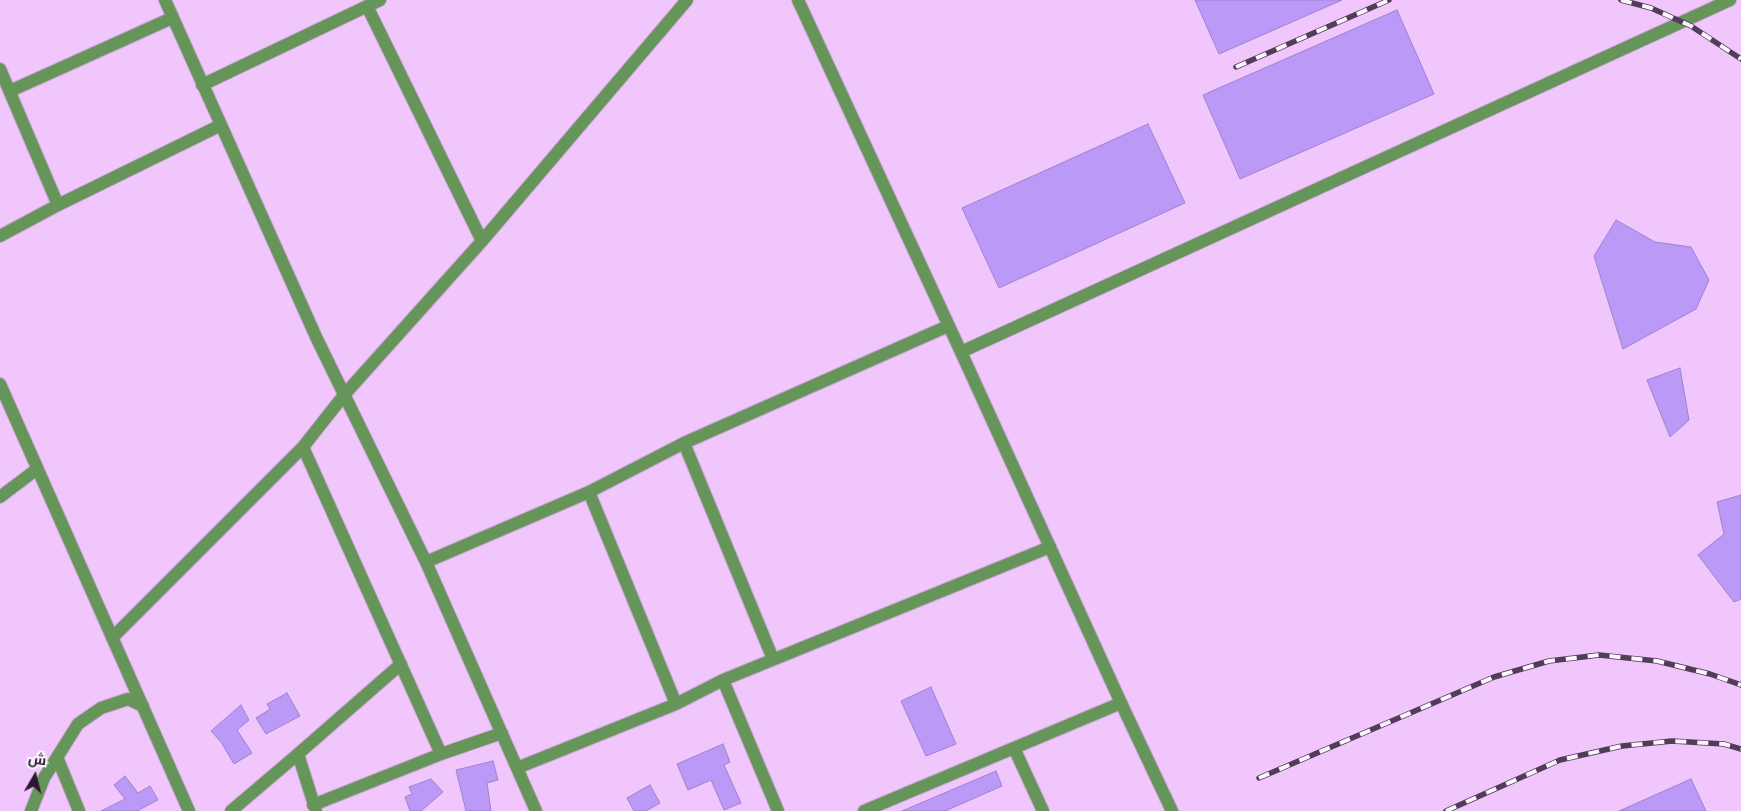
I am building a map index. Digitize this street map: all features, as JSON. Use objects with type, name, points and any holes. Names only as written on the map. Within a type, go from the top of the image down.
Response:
[{"type":"street","points":[[165,0],[344,395],[426,562],[536,811]]},
{"type":"street","points":[[202,85],[380,0]]},
{"type":"street","points":[[112,638],[303,447],[344,395],[482,241],[687,0]]},
{"type":"street","points":[[798,0],[1172,811]]},
{"type":"street","points":[[961,352],[1730,0]]},
{"type":"street","points":[[367,6],[482,241]]},
{"type":"street","points":[[10,92],[172,18]]},
{"type":"street","points":[[0,69],[58,205]]},
{"type":"street","points":[[0,236],[58,205],[220,125]]},
{"type":"street","points":[[426,562],[589,492],[684,443],[948,326]]},
{"type":"street","points":[[0,384],[189,811]]},
{"type":"street","points":[[684,443],[773,659]]},
{"type":"street","points":[[303,447],[441,754]]},
{"type":"street","points":[[0,497],[38,469]]},
{"type":"street","points":[[589,492],[676,704]]},
{"type":"street","points":[[517,768],[676,704],[723,680],[773,659],[1050,547]]},
{"type":"street","points":[[231,811],[401,664]]},
{"type":"street","points":[[723,680],[778,811]]},
{"type":"street","points":[[31,811],[44,778],[78,724],[101,708],[128,699],[143,706]]},
{"type":"street","points":[[864,811],[1121,703]]},
{"type":"street","points":[[298,754],[314,808],[441,754],[502,733]]},
{"type":"street","points":[[1014,748],[1043,811]]},
{"type":"street","points":[[57,756],[79,811]]},
{"type":"building","points":[[1195,0],[1342,0],[1219,54]]},
{"type":"building","points":[[1397,10],[1434,94],[1240,179],[1203,95]]},
{"type":"building","points":[[1148,124],[1185,203],[999,288],[962,208]]},
{"type":"building","points":[[1616,220],[1655,242],[1691,247],[1709,280],[1696,309],[1623,349],[1594,256]]},
{"type":"building","points":[[1680,368],[1689,420],[1670,437],[1647,380]]},
{"type":"building","points":[[1741,495],[1741,599],[1734,602],[1698,555],[1724,534],[1717,502]]},
{"type":"building","points":[[931,687],[956,744],[926,756],[901,701]]},
{"type":"building","points":[[287,693],[300,716],[266,734],[256,718],[270,709],[267,704]]},
{"type":"building","points":[[241,705],[249,720],[237,730],[252,753],[234,764],[221,742],[211,731]]},
{"type":"building","points":[[723,744],[730,762],[724,765],[741,803],[724,810],[711,780],[688,790],[677,764]]},
{"type":"building","points":[[493,761],[498,780],[487,783],[491,811],[466,811],[456,770]]},
{"type":"building","points":[[996,771],[1002,786],[945,811],[902,811]]},
{"type":"building","points":[[125,776],[138,793],[150,786],[158,800],[137,811],[101,811],[125,799],[114,785]]},
{"type":"building","points":[[431,779],[443,792],[421,811],[410,811],[405,797],[412,794],[409,787]]},
{"type":"building","points":[[1691,779],[1706,811],[1619,811]]},
{"type":"building","points":[[650,785],[660,803],[646,811],[634,811],[627,798]]},
{"type":"railway","points":[[1236,67],[1389,0]]},
{"type":"railway","points":[[1621,0],[1651,8],[1691,26],[1741,59]]},
{"type":"railway","points":[[1259,778],[1494,677],[1549,661],[1599,655],[1657,661],[1710,674],[1741,685]]},
{"type":"railway","points":[[1446,811],[1560,760],[1622,746],[1672,741],[1724,744],[1741,749]]}]
